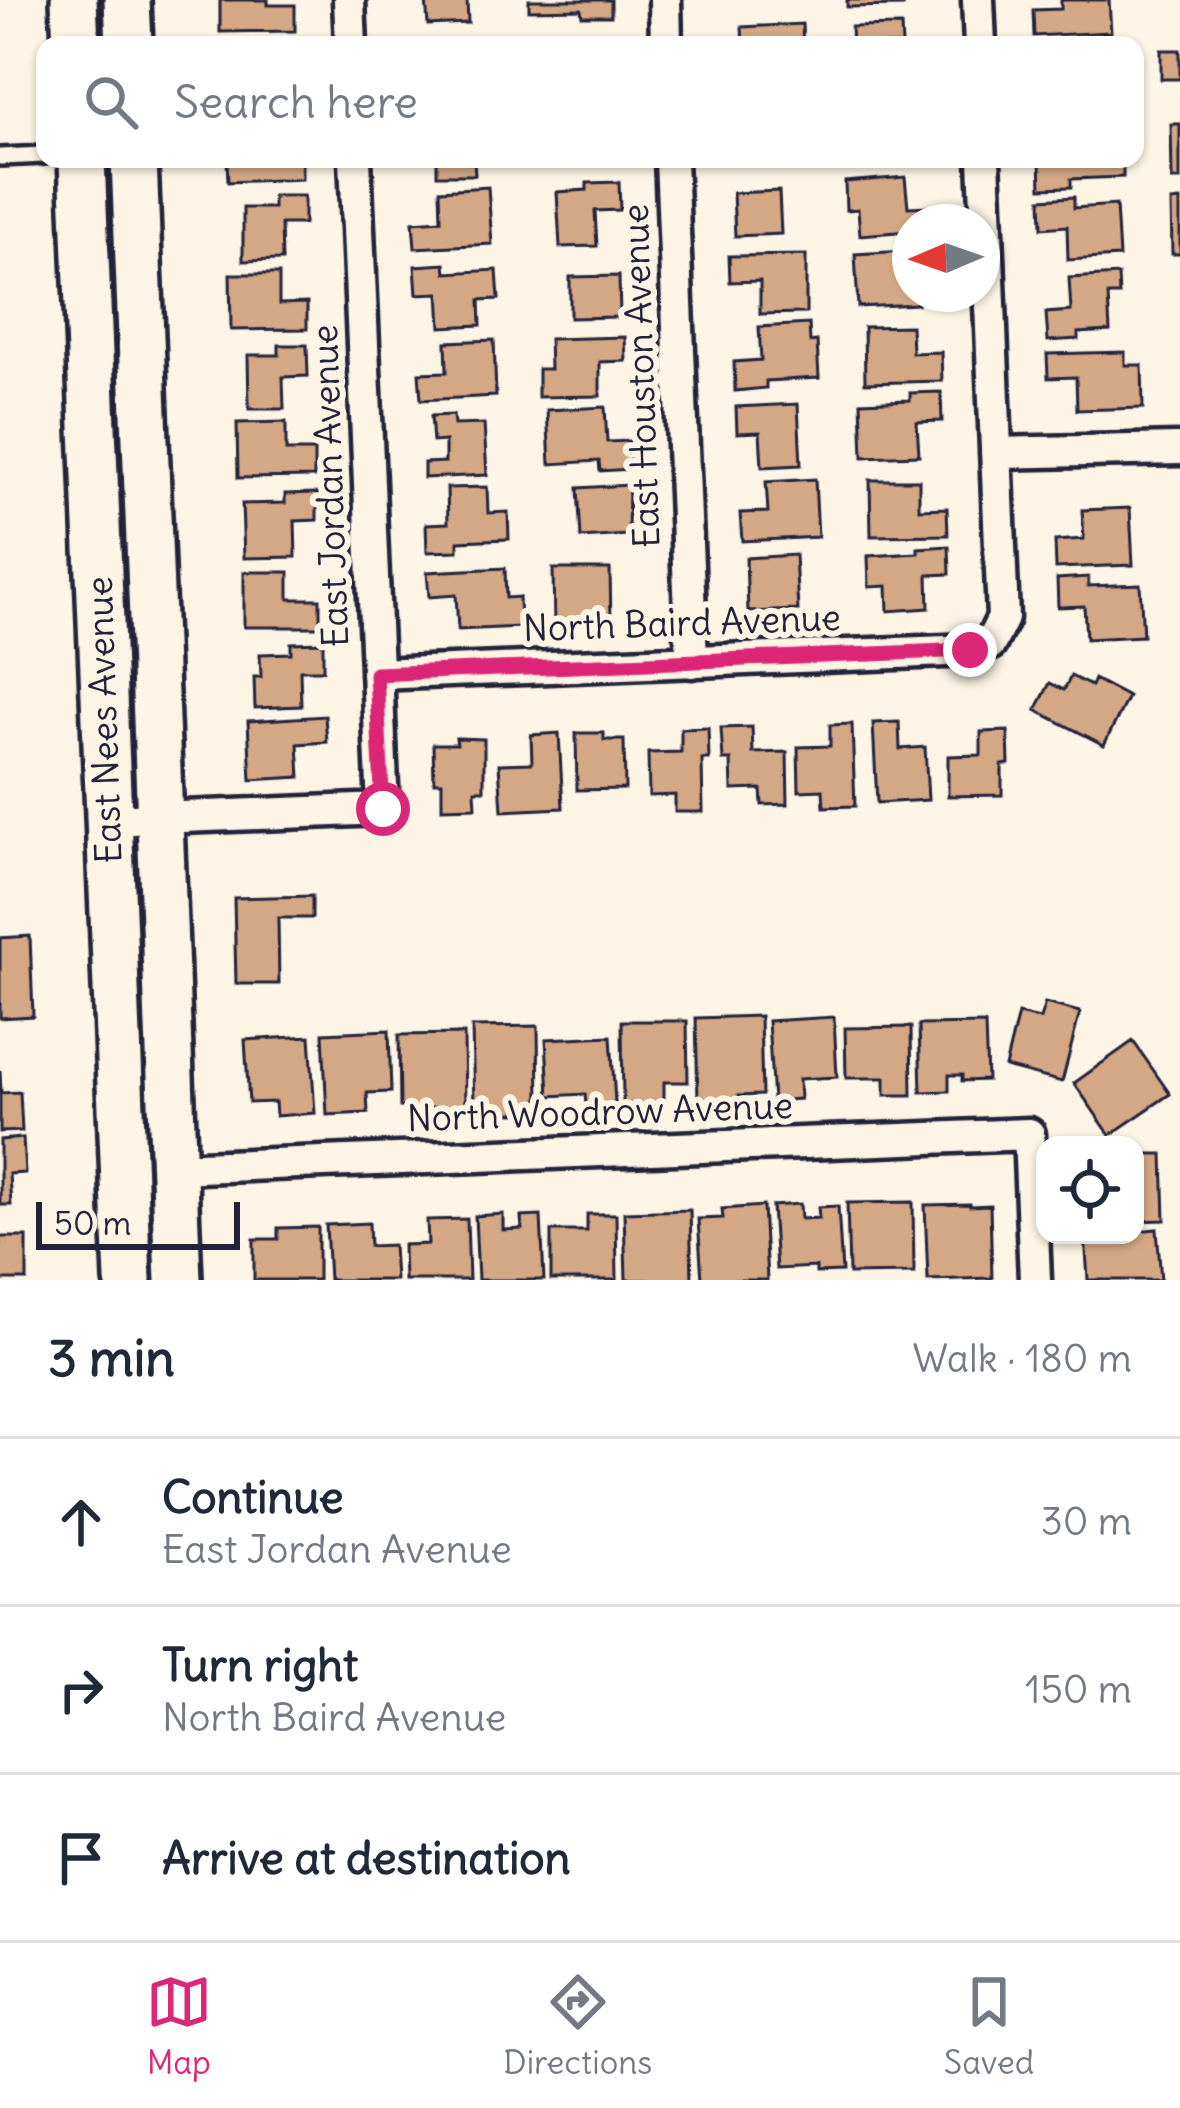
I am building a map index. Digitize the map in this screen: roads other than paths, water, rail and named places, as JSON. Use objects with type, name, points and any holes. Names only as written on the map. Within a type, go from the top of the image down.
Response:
[{"type":"main road","points":[[74,0],[76,36]]},
{"type":"main road","points":[[101,0],[103,36]]},
{"type":"main road","points":[[127,0],[129,36]]},
{"type":"main road","name":"East Nees Avenue","points":[[82,168],[128,1280]]},
{"type":"main road","name":"East Nees Avenue","points":[[132,172],[178,1280]]},
{"type":"street","points":[[349,0],[350,36]]},
{"type":"street","points":[[664,0],[666,36]]},
{"type":"street","points":[[978,0],[980,36]]},
{"type":"street","name":"East Jordan Avenue","points":[[160,818],[383,809],[355,168]]},
{"type":"street","name":"East Houston Avenue","points":[[671,168],[692,662]]},
{"type":"street","points":[[984,168],[996,453],[1180,449]]},
{"type":"street","name":"North Baird Avenue","points":[[376,674],[970,650],[990,644],[1003,618],[996,453]]},
{"type":"street","points":[[108,820],[160,818]]},
{"type":"street","name":"North Woodrow Avenue","points":[[174,1168],[1029,1134],[1035,1280]]},
{"type":"lane","points":[[0,157],[36,155]]}]
